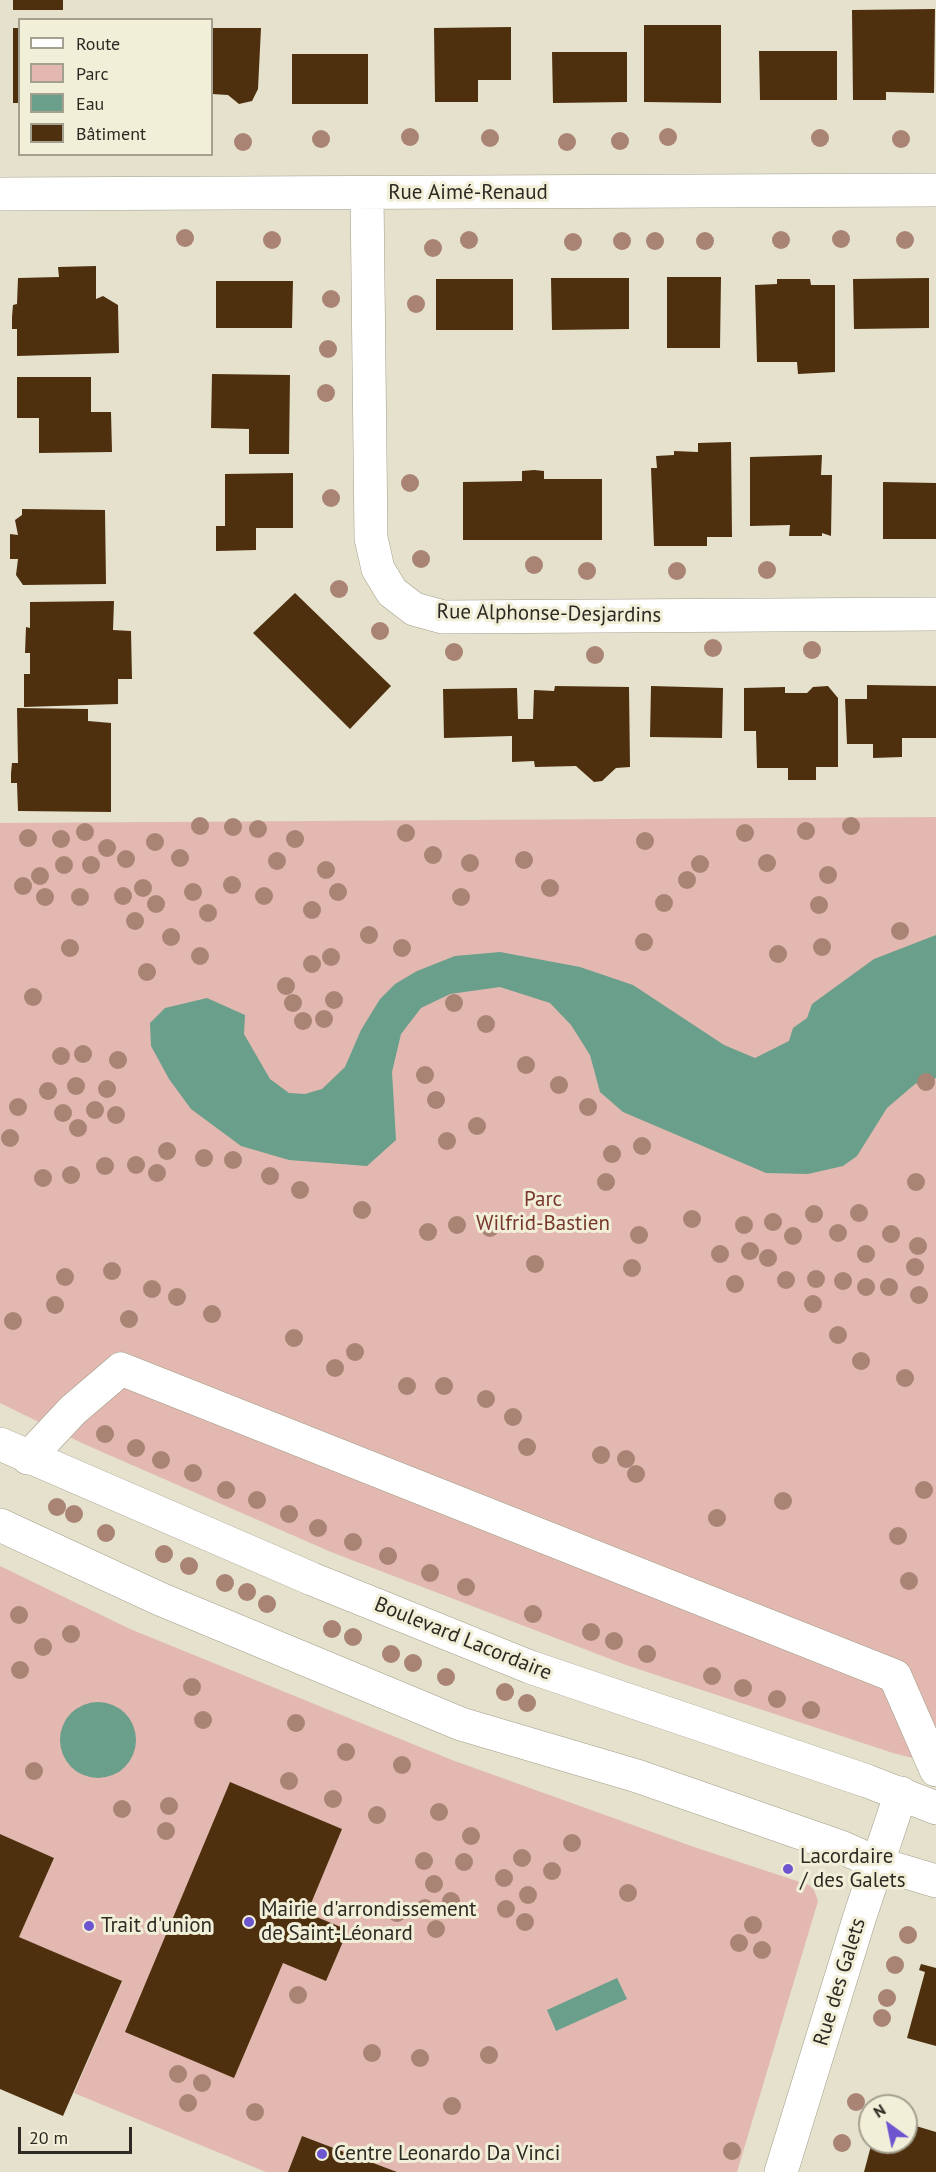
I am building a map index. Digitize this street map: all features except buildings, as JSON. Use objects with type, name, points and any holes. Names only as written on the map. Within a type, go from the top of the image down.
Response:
[{"type":"street","name":"Rue Aimé-Renaud","points":[[0,194],[936,190]]},
{"type":"street","name":"Rue Alphonse-Desjardins","points":[[367,193],[371,538],[378,569],[387,584],[392,592],[414,609],[443,617],[936,614]]},
{"type":"street","points":[[14,1451],[73,1410],[121,1370],[895,1676],[936,1770]]},
{"type":"street","name":"Boulevard Lacordaire","points":[[14,1451],[301,1574],[530,1667],[901,1793],[936,1808]]},
{"type":"street","points":[[0,1525],[160,1599],[461,1724],[637,1776],[842,1848],[879,1864],[936,1881]]},
{"type":"street","name":"Rue des Galets","points":[[782,2172],[860,1916],[901,1793]]},
{"type":"green space","name":"Parc Wilfrid-Bastien","points":[[936,817],[936,1764],[893,1753],[626,1665],[331,1552],[84,1444],[0,1403],[0,823]]},
{"type":"green space","points":[[0,1566],[130,1629],[452,1760],[694,1847],[809,1885],[814,1890],[818,1901],[737,2172],[397,2172],[302,2136],[288,2172],[266,2172],[74,2093],[122,1982],[19,1937],[54,1858],[0,1834]]},
{"type":"water","points":[[936,935],[936,1078],[915,1084],[887,1108],[857,1156],[843,1166],[808,1174],[766,1173],[623,1112],[600,1092],[590,1055],[571,1025],[550,1003],[500,987],[450,994],[421,1008],[401,1034],[392,1072],[396,1140],[367,1166],[289,1160],[241,1146],[191,1109],[169,1079],[151,1046],[150,1023],[165,1008],[207,998],[245,1015],[244,1034],[270,1079],[289,1093],[305,1094],[322,1089],[345,1067],[361,1030],[380,999],[395,984],[417,971],[455,956],[500,952],[580,967],[633,985],[724,1045],[755,1058],[789,1041],[793,1028],[807,1018],[812,1004],[874,959]]},
{"type":"water","points":[[91,1702],[105,1702],[119,1708],[130,1719],[136,1733],[133,1755],[125,1767],[105,1778],[91,1778],[77,1772],[66,1761],[60,1747],[60,1733],[66,1719],[77,1708]]},
{"type":"water","points":[[617,1978],[627,1999],[556,2031],[547,2010]]},
{"type":"place","name":"Lacordaire / des Galets","points":[[788,1869]]},
{"type":"place","name":"Mairie d'arrondissement de Saint-Léonard","points":[[249,1922]]},
{"type":"place","name":"Trait d'union","points":[[89,1926]]},
{"type":"place","name":"Centre Leonardo Da Vinci","points":[[322,2154]]}]
